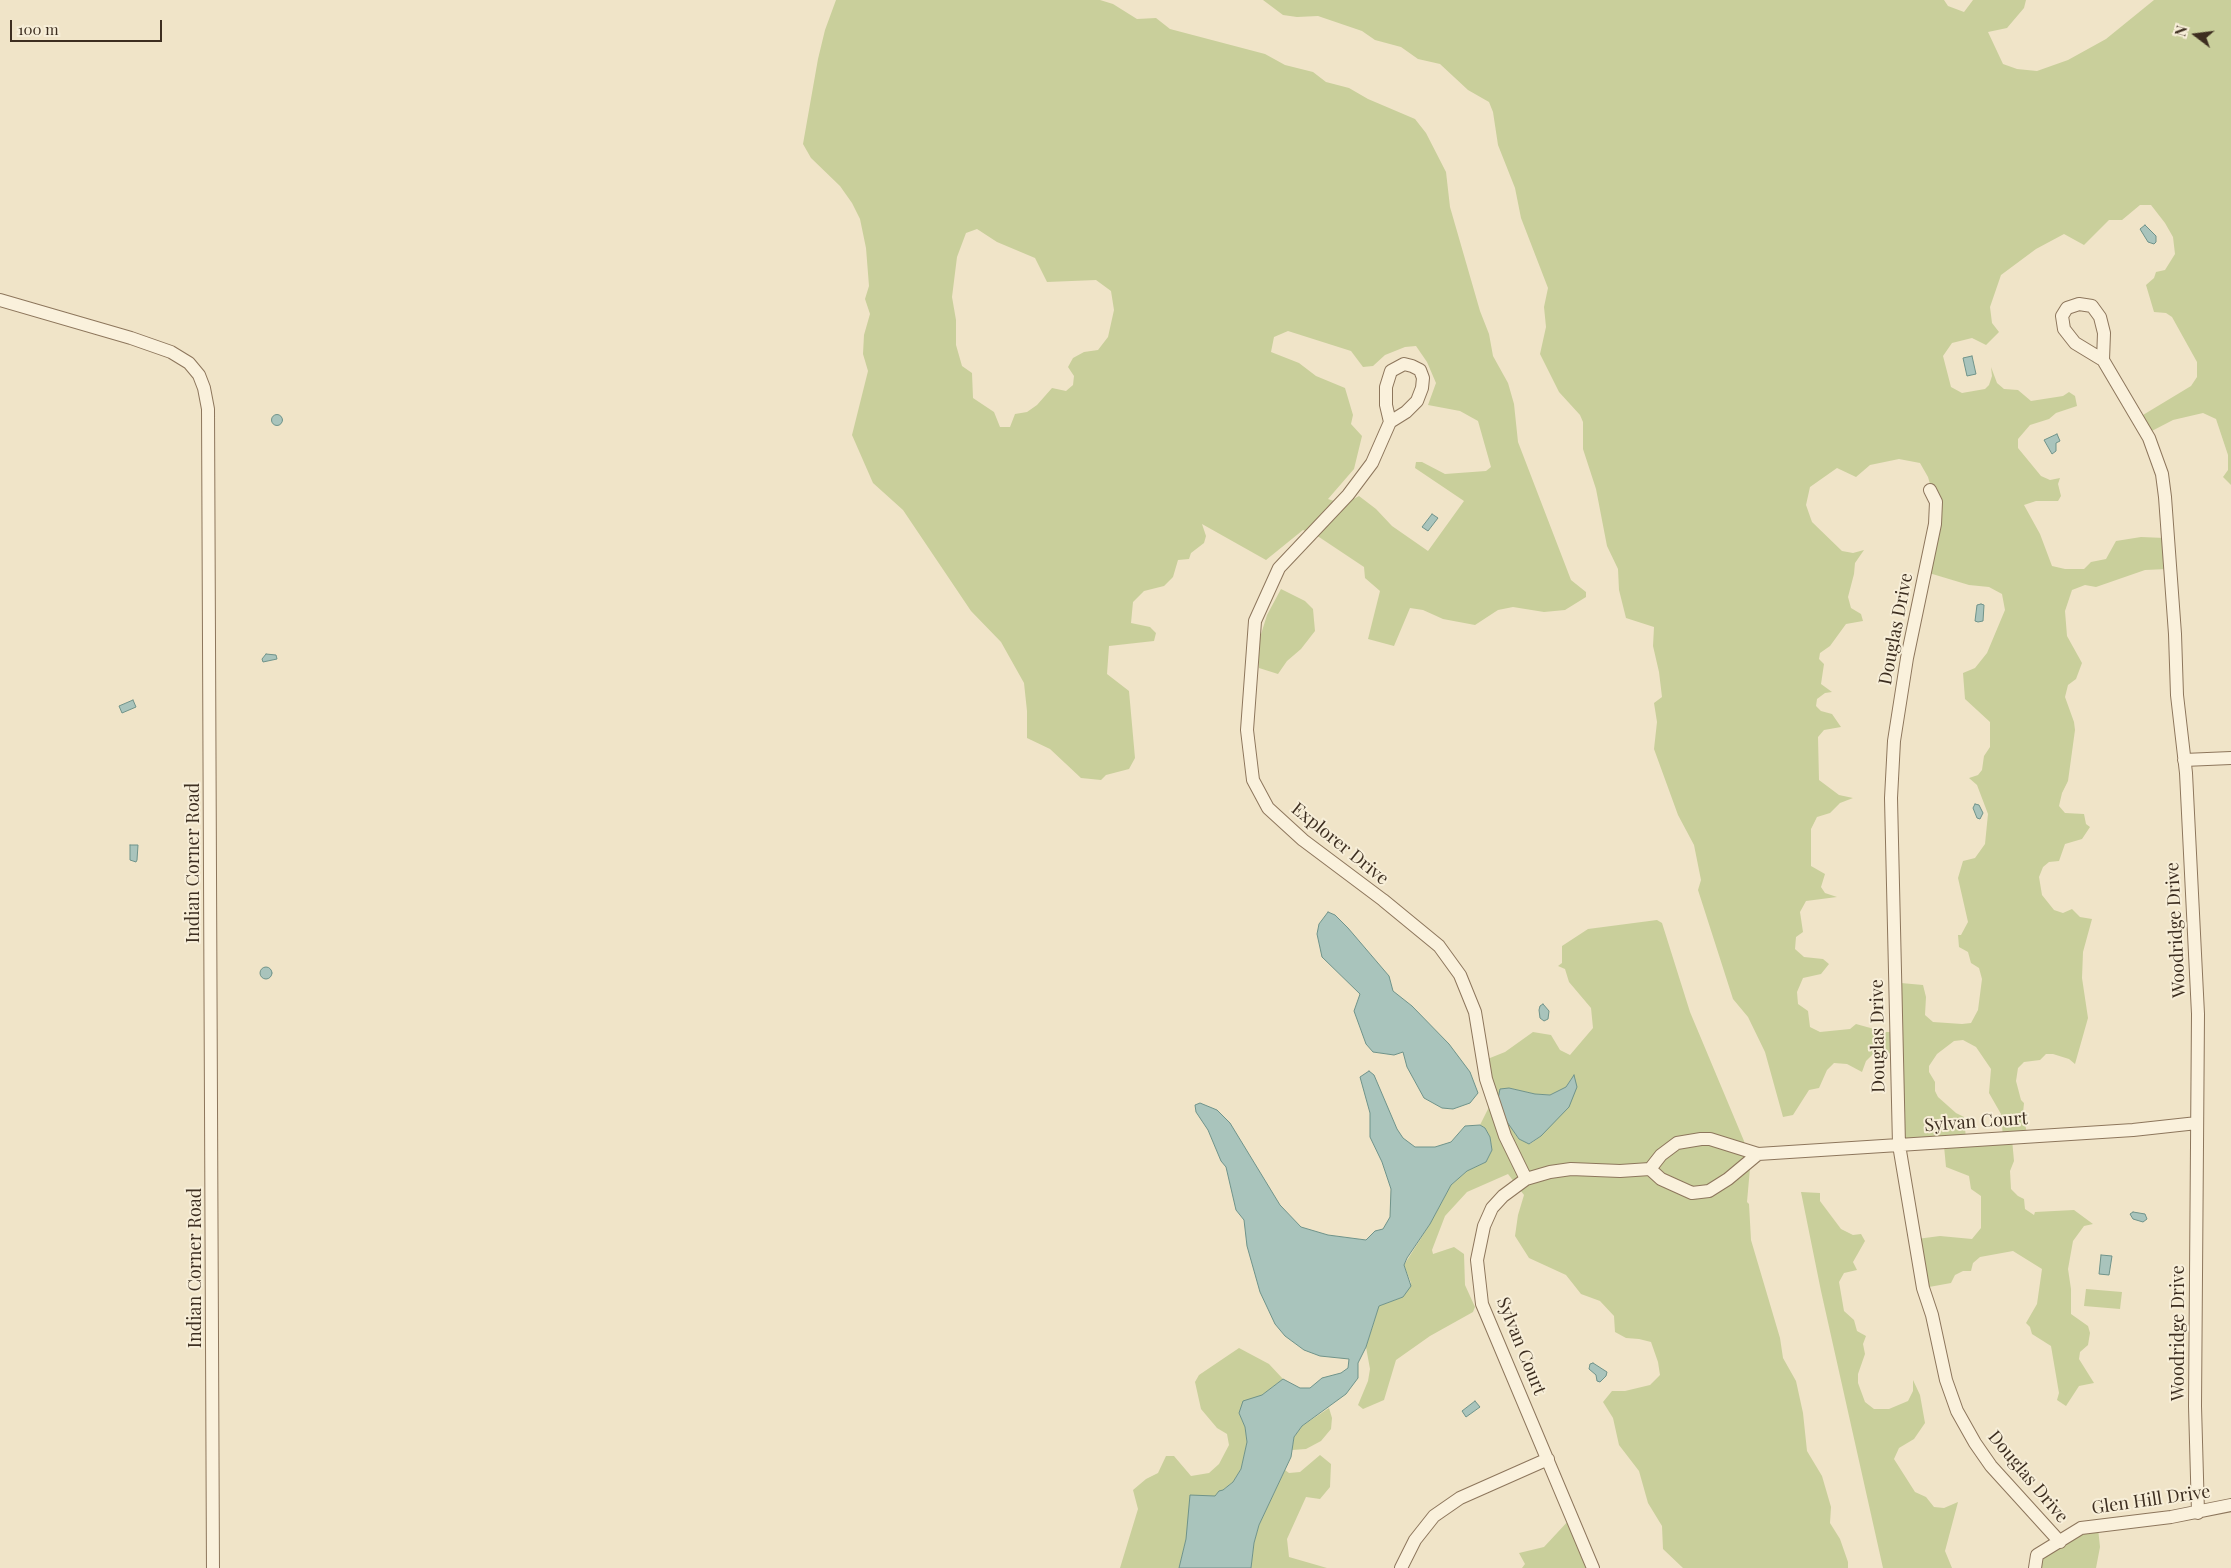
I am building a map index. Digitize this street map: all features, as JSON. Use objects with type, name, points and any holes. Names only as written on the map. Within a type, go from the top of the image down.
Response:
[{"type":"street","name":"Indian Corner Road","points":[[0,300],[131,338],[171,352],[189,363],[199,375],[208,408],[213,1568]]},
{"type":"street","name":"Woodridge Drive","points":[[2103,360],[2149,438],[2162,474],[2184,760],[2198,1014],[2195,1406],[2198,1513]]},
{"type":"street","name":"Explorer Drive","points":[[1390,422],[1372,462],[1348,495],[1279,568],[1255,621],[1246,730],[1253,780],[1268,808],[1303,840],[1383,900],[1439,946],[1460,975],[1475,1012],[1489,1087],[1505,1136],[1526,1179]]},
{"type":"street","name":"Douglas Drive","points":[[1930,490],[1936,502],[1935,524],[1907,658],[1894,741],[1892,798],[1899,1145],[1922,1288],[1932,1315],[1946,1380],[1957,1411],[1975,1443],[1991,1466],[2060,1542]]},
{"type":"street","points":[[2184,760],[2231,758]]},
{"type":"street","name":"Sylvan Court","points":[[1593,1568],[1482,1304],[1476,1260],[1484,1226],[1492,1208],[1503,1196],[1526,1179],[1571,1169],[1620,1171],[1650,1168],[1661,1155],[1672,1147],[1678,1143],[1690,1140],[1710,1140],[1758,1154],[2133,1130],[2197,1123]]},
{"type":"street","points":[[1650,1168],[1661,1179],[1692,1193],[1709,1191],[1728,1179],[1758,1154]]},
{"type":"street","points":[[1401,1568],[1414,1540],[1434,1516],[1460,1498],[1548,1459]]},
{"type":"street","name":"Glen Hill Drive","points":[[2035,1568],[2037,1556],[2081,1528],[2198,1513],[2231,1505]]},
{"type":"green space","points":[[836,0],[1100,0],[1113,4],[1137,19],[1156,18],[1170,29],[1265,54],[1285,65],[1313,72],[1326,82],[1349,88],[1368,99],[1415,119],[1426,133],[1446,172],[1450,207],[1480,311],[1489,334],[1493,356],[1508,383],[1514,404],[1518,442],[1571,580],[1586,592],[1586,597],[1565,610],[1544,612],[1513,607],[1498,610],[1475,625],[1443,619],[1423,610],[1410,608],[1394,646],[1368,639],[1380,591],[1365,578],[1364,567],[1319,537],[1303,530],[1266,560],[1202,524],[1206,536],[1204,543],[1191,553],[1189,559],[1178,560],[1173,577],[1164,586],[1144,591],[1133,602],[1131,623],[1150,627],[1156,633],[1154,641],[1109,646],[1107,674],[1129,691],[1135,758],[1129,769],[1106,775],[1101,780],[1081,778],[1050,749],[1027,738],[1024,683],[1001,642],[971,611],[903,510],[873,483],[852,435],[868,371],[863,354],[864,335],[870,314],[865,299],[869,286],[866,248],[860,219],[852,203],[840,186],[811,158],[803,144],[825,30]],"holes":[[[977,229],[997,242],[1035,258],[1047,282],[1096,280],[1111,291],[1114,310],[1108,337],[1098,350],[1084,352],[1073,358],[1068,367],[1074,376],[1073,385],[1066,391],[1052,388],[1037,405],[1027,412],[1015,414],[1010,427],[1000,427],[994,412],[973,398],[972,373],[962,366],[956,345],[956,320],[952,297],[957,257],[966,233]],[[1288,331],[1351,351],[1363,367],[1373,366],[1385,355],[1405,347],[1416,346],[1427,362],[1436,383],[1428,405],[1460,411],[1478,421],[1491,467],[1486,471],[1445,474],[1422,462],[1416,462],[1415,468],[1464,501],[1428,551],[1392,526],[1376,509],[1359,496],[1336,508],[1334,501],[1328,499],[1354,469],[1362,436],[1351,424],[1353,415],[1345,388],[1316,376],[1299,363],[1271,352],[1274,337]]]},
{"type":"green space","points":[[1263,0],[1944,0],[1948,6],[1964,12],[1973,0],[2026,0],[2024,8],[2007,28],[1988,32],[2003,64],[2017,69],[2037,71],[2068,60],[2106,39],[2154,0],[2231,0],[2231,485],[2223,477],[2228,470],[2228,455],[2216,419],[2203,413],[2173,420],[2146,434],[2138,418],[2191,386],[2197,377],[2197,362],[2172,317],[2166,313],[2154,312],[2146,285],[2154,278],[2156,272],[2165,270],[2175,254],[2173,237],[2151,205],[2140,205],[2122,220],[2109,220],[2084,245],[2064,234],[2036,249],[2001,275],[1990,307],[1992,323],[1999,332],[1986,345],[1972,338],[1952,343],[1943,356],[1951,387],[1962,393],[1985,389],[1989,385],[1992,376],[1991,367],[1997,383],[2004,389],[2018,390],[2031,401],[2063,396],[2069,392],[2075,396],[2077,406],[2056,413],[2049,419],[2030,425],[2018,439],[2018,448],[2041,476],[2050,480],[2060,478],[2058,484],[2061,496],[2058,501],[2036,501],[2024,505],[2040,534],[2052,566],[2065,569],[2084,569],[2091,562],[2106,559],[2116,541],[2141,537],[2165,538],[2167,569],[2145,570],[2096,587],[2085,585],[2072,590],[2065,611],[2067,636],[2082,663],[2076,679],[2068,685],[2065,697],[2075,730],[2068,781],[2062,793],[2059,806],[2065,813],[2084,814],[2086,824],[2090,827],[2082,839],[2065,844],[2059,861],[2049,862],[2043,867],[2039,877],[2042,895],[2054,910],[2063,913],[2072,909],[2080,917],[2092,919],[2083,952],[2082,978],[2088,1018],[2075,1064],[2069,1059],[2046,1054],[2040,1060],[2024,1062],[2018,1068],[2016,1081],[2021,1100],[2024,1103],[2023,1113],[2027,1134],[2012,1139],[2014,1161],[2010,1171],[2011,1189],[2024,1199],[2025,1209],[2034,1215],[2035,1212],[2074,1210],[2093,1224],[2084,1226],[2073,1241],[2068,1269],[2071,1289],[2071,1314],[2088,1326],[2090,1333],[2088,1345],[2080,1352],[2079,1359],[2094,1383],[2079,1386],[2066,1406],[2057,1400],[2059,1393],[2051,1346],[2032,1334],[2030,1327],[2026,1323],[2037,1304],[2042,1269],[2013,1251],[1980,1257],[1973,1263],[1971,1271],[1963,1271],[1955,1275],[1951,1283],[1929,1287],[1917,1239],[1940,1236],[1972,1239],[1981,1228],[1981,1196],[1971,1189],[1969,1176],[1946,1167],[1944,1146],[1903,1145],[1898,1054],[1875,1052],[1866,1061],[1862,1072],[1847,1064],[1834,1063],[1827,1070],[1819,1088],[1809,1090],[1793,1115],[1783,1117],[1765,1052],[1748,1017],[1733,999],[1698,890],[1701,880],[1694,845],[1678,815],[1654,749],[1657,722],[1654,703],[1662,697],[1653,646],[1654,627],[1626,618],[1619,590],[1618,569],[1607,546],[1596,489],[1583,449],[1583,422],[1580,415],[1559,392],[1540,354],[1546,327],[1544,307],[1548,288],[1521,218],[1515,188],[1498,145],[1493,112],[1489,102],[1468,90],[1440,64],[1418,59],[1401,47],[1375,40],[1362,31],[1318,16],[1297,17],[1283,15]],"holes":[[[1899,459],[1920,463],[1928,477],[1938,512],[1929,573],[1969,585],[1989,587],[2002,594],[2005,610],[1987,653],[1975,668],[1963,673],[1965,699],[1990,722],[1990,747],[1984,756],[1982,770],[1978,775],[1969,778],[1977,785],[1988,814],[1985,844],[1975,858],[1963,861],[1958,878],[1968,922],[1961,935],[1958,935],[1959,947],[1968,952],[1971,963],[1979,968],[1982,979],[1978,1010],[1971,1023],[1933,1022],[1925,1015],[1926,997],[1923,985],[1901,983],[1898,1032],[1885,1032],[1856,1024],[1850,1029],[1820,1032],[1810,1027],[1808,1011],[1798,1004],[1797,992],[1803,978],[1821,974],[1829,964],[1823,959],[1804,957],[1795,949],[1796,937],[1803,932],[1800,912],[1806,901],[1837,897],[1825,893],[1821,887],[1825,874],[1811,866],[1811,829],[1817,817],[1830,813],[1840,803],[1853,798],[1839,795],[1819,780],[1818,737],[1824,730],[1841,727],[1832,714],[1821,711],[1816,706],[1817,699],[1825,693],[1832,692],[1821,684],[1824,664],[1819,659],[1820,653],[1830,646],[1846,624],[1863,621],[1861,614],[1851,608],[1848,597],[1855,563],[1864,550],[1853,553],[1842,551],[1812,522],[1806,505],[1810,487],[1837,468],[1856,477],[1870,465]],[[1963,1040],[1976,1047],[1991,1069],[1989,1093],[2001,1114],[2003,1137],[1966,1139],[1964,1117],[1956,1113],[1938,1097],[1935,1091],[1935,1082],[1929,1072],[1929,1066],[1937,1054],[1954,1041]]]},
{"type":"green space","points":[[1281,589],[1305,601],[1313,609],[1315,631],[1301,649],[1287,661],[1278,674],[1259,668],[1258,644],[1267,615]]},
{"type":"green space","points":[[1657,920],[1662,923],[1690,1012],[1744,1141],[1750,1168],[1747,1202],[1749,1204],[1751,1240],[1780,1338],[1783,1358],[1796,1381],[1803,1413],[1807,1451],[1822,1476],[1831,1507],[1830,1523],[1840,1539],[1848,1562],[1848,1568],[1683,1568],[1663,1549],[1662,1526],[1648,1503],[1639,1471],[1619,1445],[1613,1418],[1603,1402],[1612,1391],[1625,1391],[1650,1385],[1660,1375],[1651,1342],[1626,1338],[1615,1332],[1614,1316],[1600,1301],[1581,1294],[1566,1275],[1529,1258],[1515,1236],[1518,1215],[1524,1195],[1508,1174],[1467,1192],[1445,1216],[1432,1250],[1433,1254],[1454,1247],[1464,1254],[1465,1285],[1475,1307],[1473,1312],[1430,1336],[1396,1360],[1384,1400],[1363,1409],[1358,1405],[1368,1381],[1370,1369],[1366,1347],[1379,1306],[1403,1297],[1411,1283],[1404,1265],[1430,1224],[1451,1185],[1467,1171],[1486,1162],[1492,1150],[1490,1137],[1485,1128],[1480,1125],[1491,1103],[1485,1060],[1505,1052],[1533,1032],[1551,1035],[1560,1050],[1570,1055],[1593,1028],[1591,1008],[1569,982],[1565,969],[1558,966],[1562,963],[1562,946],[1588,929]],"holes":[[[1573,1076],[1541,1136],[1530,1144],[1519,1139],[1505,1119],[1509,1088],[1535,1094],[1550,1095],[1566,1087]]]},
{"type":"green space","points":[[1801,1192],[1820,1193],[1820,1201],[1841,1229],[1853,1235],[1861,1234],[1865,1241],[1853,1262],[1857,1270],[1844,1273],[1839,1282],[1844,1311],[1854,1320],[1857,1331],[1866,1336],[1863,1344],[1865,1354],[1858,1374],[1858,1383],[1865,1402],[1874,1409],[1889,1409],[1908,1401],[1913,1391],[1913,1380],[1920,1395],[1925,1423],[1914,1439],[1899,1448],[1894,1459],[1915,1492],[1926,1497],[1934,1507],[1944,1508],[1958,1502],[1945,1551],[1952,1568],[1883,1568],[1821,1291]]},
{"type":"green space","points":[[2086,1289],[2122,1292],[2120,1309],[2084,1306]]},
{"type":"green space","points":[[1239,1348],[1269,1364],[1283,1379],[1239,1413],[1245,1427],[1247,1442],[1241,1469],[1233,1482],[1223,1490],[1186,1539],[1179,1568],[1120,1568],[1138,1509],[1133,1490],[1146,1479],[1158,1473],[1166,1456],[1174,1456],[1191,1476],[1209,1473],[1219,1464],[1229,1445],[1227,1434],[1217,1428],[1201,1409],[1195,1382],[1199,1375]]},
{"type":"green space","points":[[1329,1408],[1332,1418],[1331,1429],[1321,1441],[1306,1449],[1292,1450],[1294,1437],[1302,1426]]},
{"type":"green space","points":[[1320,1455],[1331,1464],[1330,1487],[1320,1499],[1306,1497],[1287,1539],[1289,1557],[1327,1568],[1251,1568],[1254,1543],[1259,1525],[1285,1470],[1289,1473],[1300,1472]]},
{"type":"green space","points":[[1570,1519],[1587,1568],[1522,1568],[1525,1564],[1519,1553],[1544,1547]]},
{"type":"green space","points":[[2098,1528],[2100,1547],[2096,1568],[2034,1568],[2036,1556],[2061,1540]]},
{"type":"water","points":[[2145,225],[2156,236],[2154,244],[2148,242],[2140,229]]},
{"type":"water","points":[[1972,356],[1976,374],[1967,376],[1963,358]]},
{"type":"water","points":[[275,415],[279,415],[282,420],[281,424],[275,425],[272,422],[272,418]]},
{"type":"water","points":[[2057,434],[2060,441],[2056,443],[2056,451],[2052,454],[2044,440]]},
{"type":"water","points":[[1432,514],[1438,518],[1428,531],[1422,527]]},
{"type":"water","points":[[1977,605],[1984,605],[1983,621],[1978,622],[1975,621]]},
{"type":"water","points":[[266,654],[276,655],[277,659],[263,662],[262,659]]},
{"type":"water","points":[[133,700],[136,707],[122,713],[119,706]]},
{"type":"water","points":[[1975,804],[1979,805],[1983,813],[1980,819],[1977,818],[1973,808]]},
{"type":"water","points":[[130,845],[138,845],[136,862],[130,860]]},
{"type":"water","points":[[1328,912],[1335,915],[1348,928],[1389,976],[1393,991],[1412,1006],[1449,1044],[1470,1072],[1478,1093],[1470,1103],[1453,1109],[1442,1108],[1424,1098],[1407,1067],[1403,1052],[1394,1055],[1373,1052],[1366,1044],[1354,1011],[1360,994],[1322,957],[1317,934],[1319,924]]},
{"type":"water","points":[[264,967],[268,967],[272,973],[268,979],[264,979],[260,975],[260,971]]},
{"type":"water","points":[[1543,1004],[1549,1011],[1548,1019],[1544,1021],[1540,1018],[1539,1010]]},
{"type":"water","points":[[1369,1071],[1374,1075],[1397,1129],[1403,1138],[1415,1147],[1435,1147],[1451,1142],[1465,1126],[1480,1125],[1485,1128],[1490,1137],[1492,1150],[1486,1162],[1467,1171],[1451,1185],[1430,1224],[1407,1258],[1404,1265],[1411,1286],[1403,1297],[1379,1306],[1366,1347],[1358,1363],[1358,1378],[1346,1394],[1302,1426],[1294,1437],[1291,1457],[1259,1525],[1254,1543],[1251,1568],[1179,1568],[1186,1539],[1190,1495],[1215,1496],[1233,1482],[1241,1469],[1247,1442],[1245,1427],[1239,1413],[1243,1401],[1262,1395],[1283,1379],[1300,1388],[1310,1388],[1322,1378],[1341,1373],[1348,1368],[1349,1359],[1320,1356],[1304,1350],[1285,1336],[1275,1324],[1260,1292],[1247,1246],[1244,1220],[1236,1210],[1226,1167],[1221,1161],[1208,1130],[1196,1112],[1195,1105],[1200,1103],[1217,1110],[1230,1123],[1280,1205],[1301,1227],[1328,1235],[1366,1240],[1375,1231],[1383,1229],[1390,1217],[1391,1189],[1382,1162],[1370,1137],[1370,1113],[1360,1077]]},
{"type":"water","points":[[1574,1075],[1577,1087],[1569,1107],[1541,1136],[1529,1144],[1519,1139],[1505,1119],[1498,1099],[1500,1089],[1509,1088],[1535,1094],[1550,1095],[1566,1087]]},
{"type":"water","points":[[2133,1212],[2145,1214],[2147,1219],[2143,1222],[2133,1219],[2130,1214]]},
{"type":"water","points":[[2101,1255],[2112,1256],[2109,1275],[2099,1274]]},
{"type":"water","points":[[1593,1363],[1607,1372],[1600,1382],[1597,1381],[1596,1375],[1589,1369],[1590,1364]]},
{"type":"water","points":[[1475,1401],[1480,1407],[1466,1417],[1462,1411]]}]
